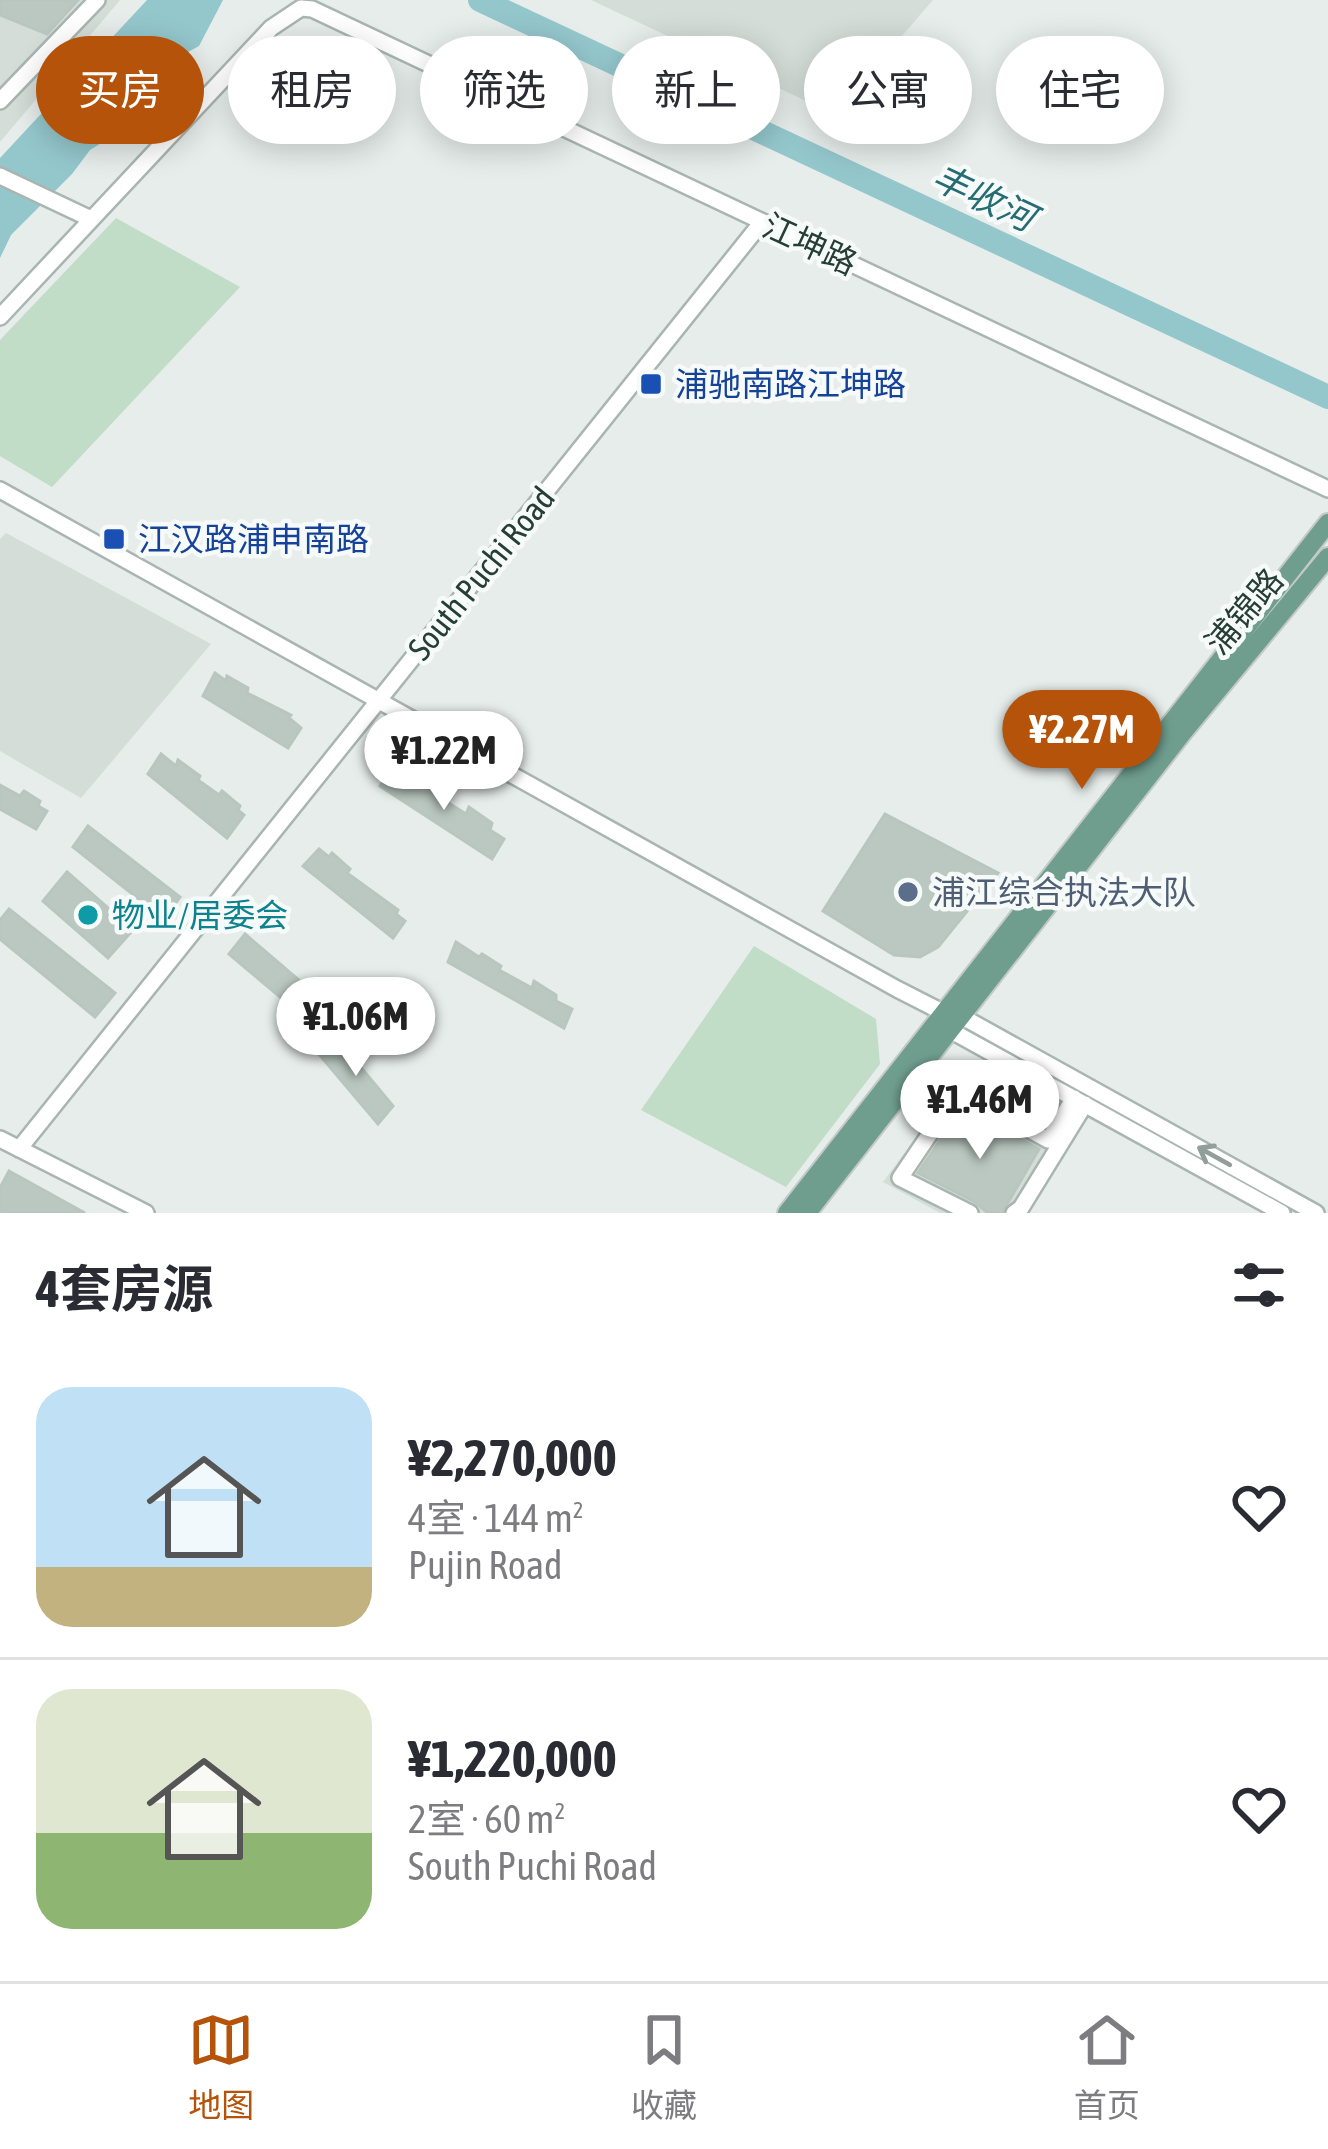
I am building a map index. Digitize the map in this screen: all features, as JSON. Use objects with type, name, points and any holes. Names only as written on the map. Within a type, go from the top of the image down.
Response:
[{"type":"main road","points":[[787,1213],[950,1019],[1328,523]]},
{"type":"main road","name":"浦锦路","points":[[807,1213],[950,1019],[1328,557]]},
{"type":"street","points":[[0,101],[97,0]]},
{"type":"street","name":"江坤路","points":[[91,219],[290,12],[312,9],[1328,489]]},
{"type":"street","points":[[0,176],[91,219],[0,317]]},
{"type":"street","name":"South Puchi Road","points":[[19,1149],[762,222]]},
{"type":"street","points":[[0,490],[950,1019],[1316,1213]]},
{"type":"street","points":[[950,1019],[1079,1101],[1282,1213]]},
{"type":"street","points":[[970,1213],[901,1178],[952,1101],[968,1096],[1048,1140],[1079,1101]]},
{"type":"street","points":[[1014,1213],[1022,1208],[1079,1101]]},
{"type":"street","points":[[0,1139],[146,1213]]},
{"type":"shaded area","points":[[0,0],[120,0],[90,36],[36,36],[36,99],[0,142]]},
{"type":"shaded area","points":[[591,0],[933,0],[902,36],[804,36],[804,100],[780,89],[780,36],[668,36]]},
{"type":"shaded area","points":[[6,533],[211,644],[81,798],[0,751],[0,539]]},
{"type":"shaded area","points":[[965,1088],[1066,1145],[1026,1213],[940,1213],[883,1182],[948,1094]]},
{"type":"green space","points":[[116,218],[240,287],[52,487],[0,456],[0,340]]},
{"type":"green space","points":[[754,946],[876,1019],[880,1064],[786,1187],[641,1110]]},
{"type":"water","points":[[147,0],[223,0],[204,36],[114,36]]},
{"type":"water","points":[[36,119],[36,144],[100,144],[11,235],[0,258],[0,158]]},
{"type":"building","points":[[0,0],[78,0],[47,34],[0,15]]},
{"type":"building","points":[[215,673],[291,715],[301,728],[288,748],[203,696]]},
{"type":"building","points":[[161,754],[176,766],[178,760],[200,776],[198,780],[240,806],[244,815],[227,838],[148,774]]},
{"type":"building","points":[[391,769],[410,780],[414,774],[432,787],[431,792],[466,814],[469,807],[492,823],[490,830],[504,839],[492,859],[380,786]]},
{"type":"building","points":[[0,785],[40,801],[38,806],[47,811],[36,829],[0,809]]},
{"type":"building","name":"浦江综合执法大队","points":[[885,814],[998,873],[938,947],[920,957],[894,955],[823,911]]},
{"type":"building","points":[[88,826],[180,897],[164,919],[73,847]]},
{"type":"building","points":[[319,849],[329,857],[332,853],[350,869],[347,873],[398,910],[396,914],[405,921],[393,938],[303,866]]},
{"type":"building","name":"物业/居委会","points":[[67,872],[133,930],[108,958],[43,901]]},
{"type":"building","points":[[9,909],[115,993],[95,1017],[0,939],[0,920]]},
{"type":"building","points":[[245,934],[321,999],[305,1018],[229,954]]},
{"type":"building","points":[[456,942],[532,988],[534,981],[556,995],[556,1001],[572,1009],[564,1028],[448,962]]},
{"type":"building","points":[[334,1035],[393,1106],[378,1124],[318,1053]]},
{"type":"building","points":[[967,1109],[1039,1149],[1002,1213],[988,1213],[918,1173],[960,1111]]},
{"type":"building","points":[[9,1171],[85,1213],[0,1213],[0,1188]]},
{"type":"waterway","name":"丰收河","points":[[480,0],[1328,397]]},
{"type":"place","name":"浦驰南路江坤路","points":[[651,384]]},
{"type":"place","name":"江汉路浦申南路","points":[[114,539]]},
{"type":"place","name":"浦江综合执法大队","points":[[908,892]]},
{"type":"place","name":"物业/居委会","points":[[88,915]]}]
